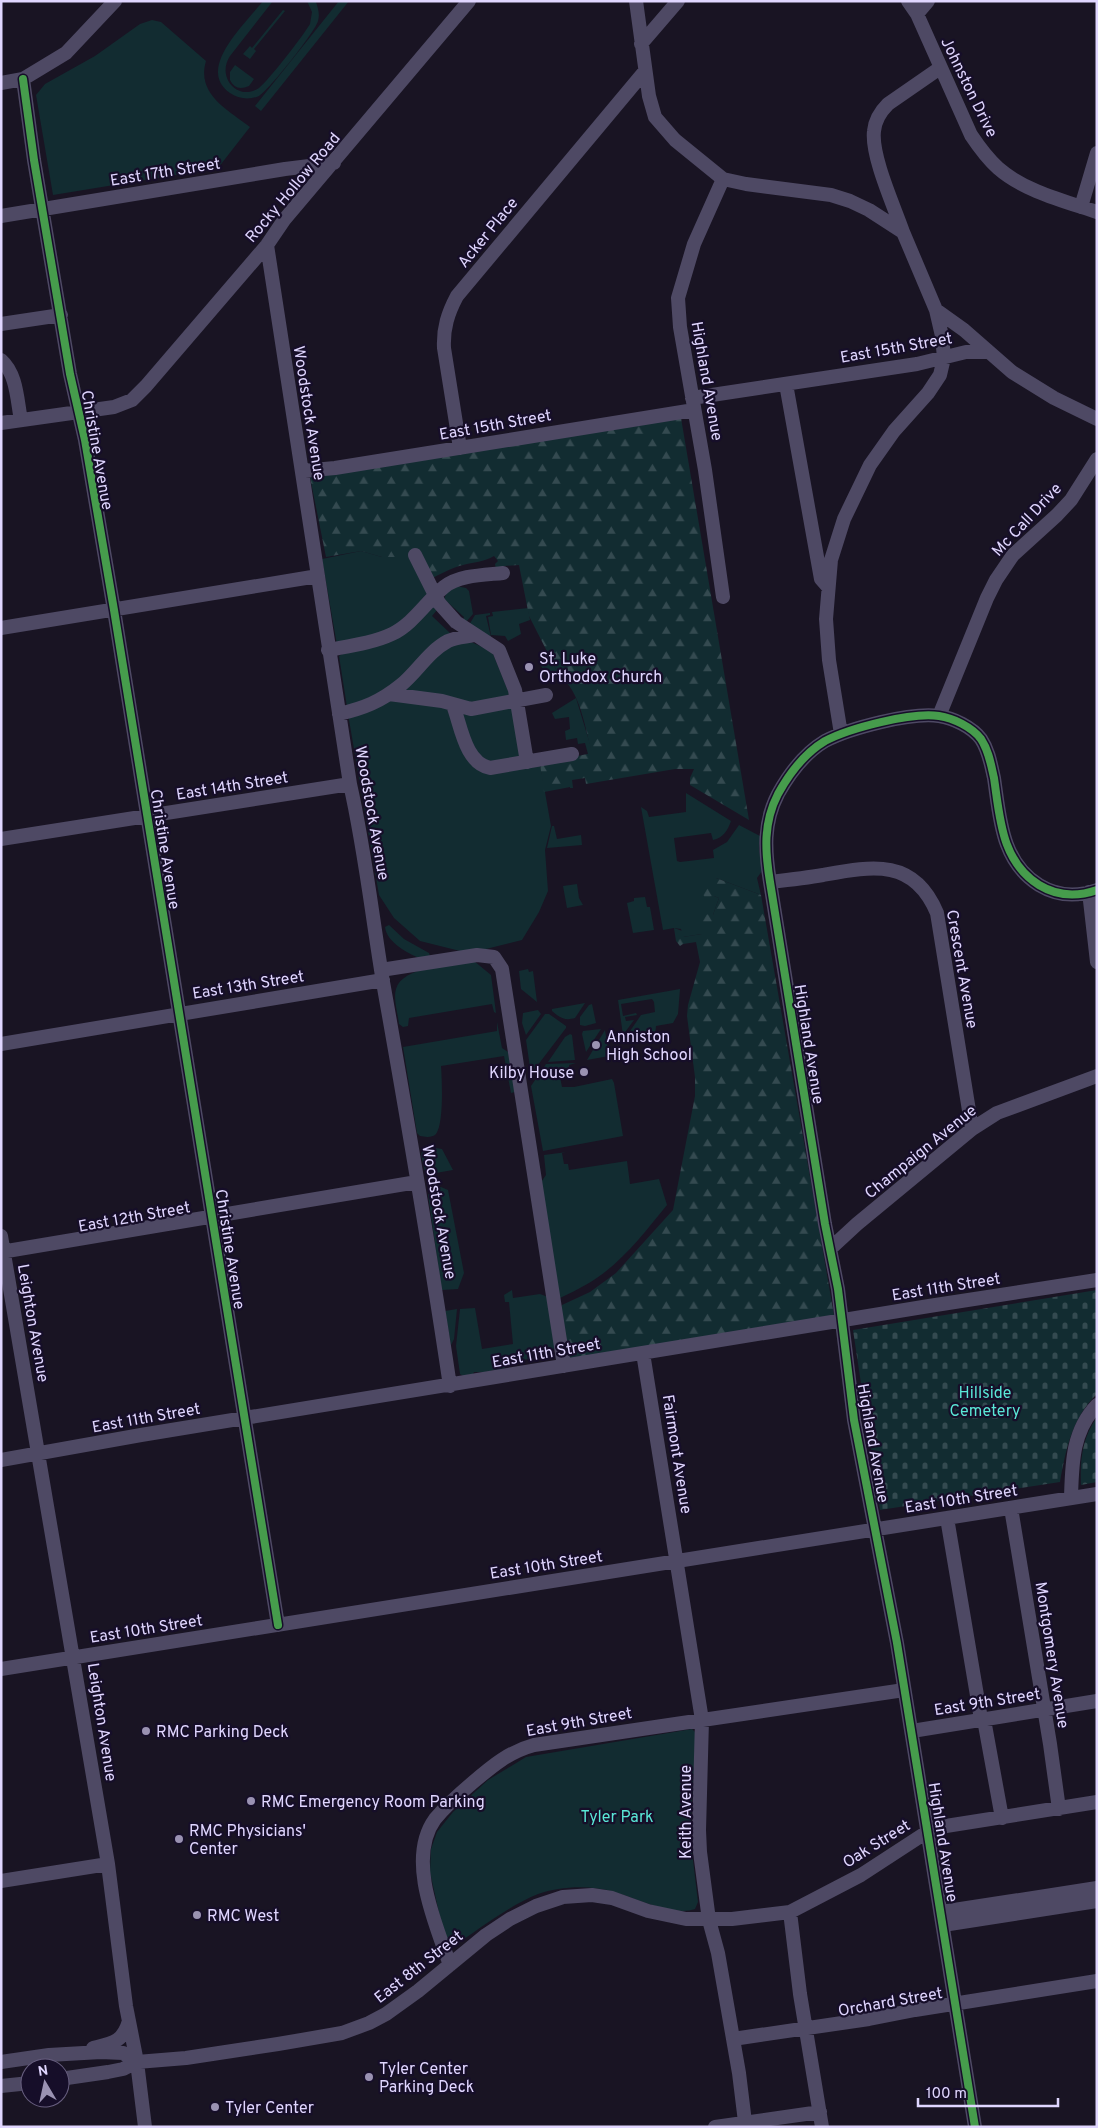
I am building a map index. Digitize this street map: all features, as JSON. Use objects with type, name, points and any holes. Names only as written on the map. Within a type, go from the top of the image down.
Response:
[{"type":"street","points":[[1,83],[24,79],[66,53],[116,1]]},
{"type":"street","name":"Rocky Hollow Road","points":[[1,423],[114,407],[132,400],[267,245],[284,220],[469,1]]},
{"type":"street","points":[[636,1],[648,96],[655,117],[675,140],[723,178],[746,184],[840,198],[869,210],[903,232]]},
{"type":"street","points":[[641,44],[678,1]]},
{"type":"street","name":"Johnston Drive","points":[[908,1],[917,14],[971,135],[983,153],[998,168],[1015,180],[1033,189],[1097,212]]},
{"type":"street","points":[[917,14],[928,1]]},
{"type":"street","points":[[940,68],[888,104],[876,120],[874,131],[877,156],[903,232],[936,310],[942,336],[944,358],[940,375],[934,385],[894,431],[860,482],[837,539],[828,587],[826,620],[830,660],[842,734],[865,725],[921,716],[939,716],[964,725],[973,731],[986,748],[1004,837],[1020,870],[1044,888],[1062,894],[1093,891],[1097,962]]},
{"type":"street","name":"Acker Place","points":[[460,448],[444,348],[447,315],[457,296],[645,71]]},
{"type":"street","name":"Christine Avenue","points":[[24,79],[60,315],[85,440],[114,610],[278,1625]]},
{"type":"street","points":[[1081,207],[1097,153]]},
{"type":"street","name":"East 17th Street","points":[[1,216],[285,169],[334,163]]},
{"type":"street","name":"Highland Avenue","points":[[723,178],[694,244],[678,298],[680,327],[706,470],[723,596]]},
{"type":"street","name":"Woodstock Avenue","points":[[267,245],[328,650],[417,1182],[426,1223],[450,1386]]},
{"type":"street","name":"East 15th Street","points":[[936,310],[964,330],[1012,372],[1054,398],[1097,419]]},
{"type":"street","points":[[1,324],[60,315]]},
{"type":"street","name":"East 15th Street","points":[[302,471],[460,448],[693,404],[786,384],[944,358],[966,352],[988,352]]},
{"type":"street","points":[[1,360],[9,367],[13,377],[22,420]]},
{"type":"street","points":[[786,384],[821,579],[828,587]]},
{"type":"street","name":"Mc Call Drive","points":[[939,716],[996,580],[1014,556],[1057,516],[1071,500],[1097,459]]},
{"type":"street","points":[[415,555],[440,603],[456,622],[499,650],[518,700],[527,762]]},
{"type":"street","points":[[328,650],[393,634],[408,623],[444,587],[455,580],[503,572]]},
{"type":"street","points":[[1,628],[318,576]]},
{"type":"street","points":[[339,714],[366,707],[389,694],[402,684],[434,650],[450,640],[475,635]]},
{"type":"street","points":[[389,694],[442,701],[471,709],[546,694]]},
{"type":"street","points":[[454,705],[471,754],[482,766],[490,768],[572,754]]},
{"type":"street","name":"Highland Avenue","points":[[842,734],[817,747],[802,760],[783,784],[767,823],[766,851],[825,1224],[831,1248],[854,1420],[898,1643],[974,2127]]},
{"type":"street","name":"East 14th Street","points":[[1,839],[350,784]]},
{"type":"street","name":"Crescent Avenue","points":[[770,882],[854,868],[877,867],[906,875],[922,887],[937,913],[972,1128]]},
{"type":"street","name":"East 13th Street","points":[[1,1044],[179,1014],[477,955],[494,957],[502,969],[564,1366]]},
{"type":"street","name":"Champaign Avenue","points":[[831,1248],[972,1128],[997,1113],[1097,1076]]},
{"type":"street","name":"East 12th Street","points":[[2,1252],[417,1182]]},
{"type":"street","name":"Leighton Avenue","points":[[1,1236],[2,1252],[40,1454],[108,1864],[145,2127]]},
{"type":"street","name":"East 11th Street","points":[[1,1460],[929,1306],[1097,1280]]},
{"type":"street","name":"Fairmont Avenue","points":[[643,1353],[678,1561]]},
{"type":"street","points":[[1071,1498],[1072,1460],[1077,1438],[1086,1419],[1097,1405]]},
{"type":"street","name":"East 10th Street","points":[[1,1669],[1097,1494]]},
{"type":"street","name":"Montgomery Avenue","points":[[1011,1508],[1059,1809]]},
{"type":"street","points":[[947,1518],[981,1720],[985,1724],[1002,1818]]},
{"type":"street","name":"Keith Avenue","points":[[678,1561],[702,1720],[699,1830],[709,1920],[718,1953],[745,2122]]},
{"type":"street","name":"East 9th Street","points":[[450,1965],[428,1903],[423,1872],[426,1839],[435,1820],[462,1792],[500,1760],[517,1750],[534,1745],[904,1690]]},
{"type":"street","name":"East 9th Street","points":[[912,1731],[1097,1701]]},
{"type":"street","name":"Oak Street","points":[[709,1920],[790,1912],[861,1875],[928,1832],[946,1826],[1097,1802]]},
{"type":"street","points":[[1,1881],[108,1864]]},
{"type":"street","points":[[942,1918],[1039,1903],[1097,1888]]},
{"type":"street","name":"East 8th Street","points":[[70,2077],[116,2070],[137,2062],[186,2058],[342,2032],[369,2023],[386,2014],[486,1935],[510,1919],[536,1906],[563,1897],[592,1895],[612,1898],[667,1916],[709,1920]]},
{"type":"street","points":[[1039,1903],[1097,1901]]},
{"type":"street","points":[[790,1912],[800,1994],[822,2127]]},
{"type":"street","name":"Orchard Street","points":[[733,2039],[869,2020],[955,2003],[1097,1981]]},
{"type":"street","points":[[69,2054],[117,2041],[126,2033],[129,2021]]},
{"type":"street","name":"East 8th Street","points":[[1,2062],[49,2055],[122,2053],[137,2062]]},
{"type":"street","points":[[1,2086],[20,2084]]},
{"type":"street","points":[[715,2127],[820,2112]]},
{"type":"green space","points":[[263,1],[273,1],[230,56],[226,64],[227,79],[237,90],[251,92],[259,88],[286,57],[310,24],[312,12],[307,1],[316,2],[319,13],[318,21],[301,48],[264,92],[255,97],[240,98],[230,93],[221,83],[218,72],[221,59],[236,33]]},
{"type":"green space","points":[[339,1],[349,1],[261,111],[255,106]]},
{"type":"green space","points":[[283,10],[285,11],[254,49],[256,51],[250,59],[243,54],[250,46],[252,48]]},
{"type":"green space","points":[[152,20],[161,22],[206,61],[204,73],[210,92],[224,107],[250,127],[218,168],[53,195],[36,95],[45,84],[95,56],[140,24]]},
{"type":"green space","points":[[235,65],[254,79],[249,86],[240,88],[235,86],[230,80],[230,72]]},
{"type":"green space","points":[[681,418],[749,820],[690,785],[690,778],[694,769],[675,769],[586,784],[585,778],[572,780],[573,788],[544,792],[540,764],[592,753],[577,701],[566,682],[559,675],[529,616],[519,565],[504,566],[496,569],[495,564],[498,561],[494,556],[454,568],[429,580],[418,551],[409,552],[409,557],[382,557],[361,551],[326,557],[310,477]]},
{"type":"green space","points":[[361,551],[382,557],[409,557],[430,592],[391,631],[337,645],[322,559]]},
{"type":"green space","points":[[456,586],[466,588],[469,591],[473,614],[466,622],[463,620],[464,617],[444,599],[447,592]]},
{"type":"green space","points":[[431,604],[437,610],[432,616],[450,633],[453,633],[392,688],[347,707],[339,656],[352,648],[365,645]]},
{"type":"green space","points":[[528,608],[530,620],[519,624],[521,634],[508,641],[505,636],[491,635],[488,617],[493,616],[492,612]]},
{"type":"green space","points":[[490,613],[490,615],[486,616],[491,637],[469,625],[475,615]]},
{"type":"green space","points":[[471,642],[492,651],[509,693],[507,699],[477,705],[398,692],[450,645]]},
{"type":"green space","points":[[550,658],[559,675],[549,680],[540,664]]},
{"type":"green space","points":[[576,698],[593,754],[588,754],[585,743],[578,744],[577,738],[566,740],[565,731],[570,729],[569,717],[555,719],[552,713]]},
{"type":"green space","points":[[389,699],[446,706],[474,765],[540,764],[551,826],[545,850],[548,891],[539,912],[522,940],[486,949],[464,952],[420,941],[394,918],[379,895],[348,714]]},
{"type":"green space","points":[[512,707],[521,758],[499,763],[476,757],[462,715],[464,713]]},
{"type":"green space","points":[[686,793],[731,821],[725,833],[717,839],[713,840],[711,833],[674,838],[677,861],[714,858],[713,850],[727,842],[739,825],[760,836],[759,848],[762,871],[757,878],[761,895],[716,878],[714,896],[719,898],[713,915],[702,934],[683,937],[681,929],[663,930],[641,807],[647,811],[649,817],[686,812]]},
{"type":"green space","points":[[552,826],[554,826],[557,839],[581,835],[582,845],[547,848]]},
{"type":"green space","points":[[716,878],[761,895],[834,1315],[568,1359],[559,1312],[562,1305],[590,1292],[616,1273],[673,1210],[695,1096],[695,1077],[687,1016],[688,1005],[700,962],[696,942],[680,946],[676,941],[674,928],[685,932],[683,937],[702,934],[699,918],[704,914],[713,915],[719,898],[714,896],[705,898],[700,889],[703,880]]},
{"type":"green space","points":[[577,884],[579,898],[583,905],[567,908],[563,886]]},
{"type":"green space","points":[[645,897],[647,907],[650,907],[654,930],[633,933],[627,903],[634,901],[634,898]]},
{"type":"green space","points":[[389,925],[404,939],[429,953],[430,956],[421,959],[399,947],[387,933],[385,927]]},
{"type":"green space","points":[[474,961],[491,975],[496,1013],[492,1004],[409,1018],[408,1026],[403,1027],[399,1024],[395,997],[400,981],[418,971],[443,965]]},
{"type":"green space","points":[[528,969],[529,972],[533,971],[537,1002],[521,989],[519,971]]},
{"type":"green space","points":[[680,989],[678,1014],[673,1023],[656,1026],[655,1036],[624,1041],[623,1037],[628,1034],[641,1015],[655,1012],[654,1002],[652,999],[621,1004],[623,1016],[636,1013],[637,1015],[625,1017],[626,1021],[634,1020],[623,1035],[618,1000]]},
{"type":"green space","points":[[585,1003],[575,1018],[563,1018],[552,1011],[552,1009]]},
{"type":"green space","points":[[592,1004],[596,1023],[585,1026],[580,1025],[580,1017],[589,1005]]},
{"type":"green space","points":[[538,1010],[541,1014],[526,1035],[522,1023],[523,1013]]},
{"type":"green space","points":[[545,1014],[549,1014],[566,1026],[566,1028],[531,1074],[526,1040]]},
{"type":"green space","points":[[497,1022],[502,1048],[508,1052],[515,1092],[511,1093],[504,1056],[441,1066],[442,1101],[439,1128],[433,1136],[420,1136],[417,1133],[403,1047],[497,1031]]},
{"type":"green space","points":[[601,1029],[586,1052],[583,1031]]},
{"type":"green space","points":[[605,1030],[609,1056],[587,1060]]},
{"type":"green space","points":[[570,1034],[572,1035],[575,1060],[548,1062],[565,1037]]},
{"type":"green space","points":[[576,1063],[569,1065],[569,1068],[561,1068],[559,1072],[562,1087],[574,1087],[612,1079],[623,1136],[543,1151],[531,1086],[546,1064]]},
{"type":"green space","points":[[429,1147],[442,1149],[453,1170],[430,1174],[425,1172],[421,1155],[423,1149]]},
{"type":"green space","points":[[567,1152],[562,1153],[564,1164],[568,1164],[569,1170],[627,1161],[630,1184],[659,1179],[667,1205],[611,1267],[589,1283],[558,1299],[539,1185],[546,1175],[544,1155]]},
{"type":"green space","points":[[437,1187],[448,1190],[464,1273],[458,1289],[442,1290],[441,1286],[428,1195]]},
{"type":"green space","points":[[512,1290],[513,1298],[540,1294],[548,1297],[555,1346],[550,1355],[506,1363],[505,1368],[474,1372],[473,1374],[463,1376],[460,1374],[456,1346],[460,1309],[475,1308],[482,1349],[513,1344],[509,1302],[505,1302],[504,1295]]},
{"type":"green space","name":"Hillside Cemetery","points":[[1097,1290],[1097,1394],[1088,1403],[1071,1435],[1060,1482],[880,1510],[853,1330]]},
{"type":"green space","points":[[457,1309],[454,1339],[451,1345],[445,1311]]},
{"type":"green space","points":[[1097,1417],[1097,1482],[1081,1485],[1081,1466],[1085,1441]]},
{"type":"green space","name":"Tyler Park","points":[[692,1729],[696,1733],[690,1835],[698,1902],[695,1909],[676,1911],[666,1909],[596,1888],[556,1889],[528,1898],[453,1947],[448,1945],[445,1940],[430,1872],[431,1849],[437,1832],[453,1812],[488,1780],[526,1757]]},
{"type":"cycle path","points":[[23,79],[34,160],[70,374],[85,440],[114,610],[278,1625]]},
{"type":"cycle path","points":[[975,2127],[897,1643],[854,1420],[838,1289],[825,1224],[768,871],[766,837],[770,816],[778,794],[792,772],[804,758],[825,741],[849,731],[881,722],[913,716],[944,717],[967,727],[984,744],[992,768],[1004,838],[1017,864],[1026,875],[1046,889],[1060,893],[1082,894],[1097,890]]},
{"type":"place","name":"St. Luke Orthodox Church","points":[[529,667]]},
{"type":"place","name":"Anniston High School","points":[[596,1045]]},
{"type":"place","name":"Kilby House","points":[[584,1072]]},
{"type":"place","name":"RMC Parking Deck","points":[[146,1731]]},
{"type":"place","name":"RMC Emergency Room Parking","points":[[251,1801]]},
{"type":"place","name":"RMC Physicians' Center","points":[[179,1839]]},
{"type":"place","name":"RMC West","points":[[197,1915]]},
{"type":"place","name":"Tyler Center Parking Deck","points":[[369,2077]]},
{"type":"place","name":"Tyler Center","points":[[215,2107]]}]
